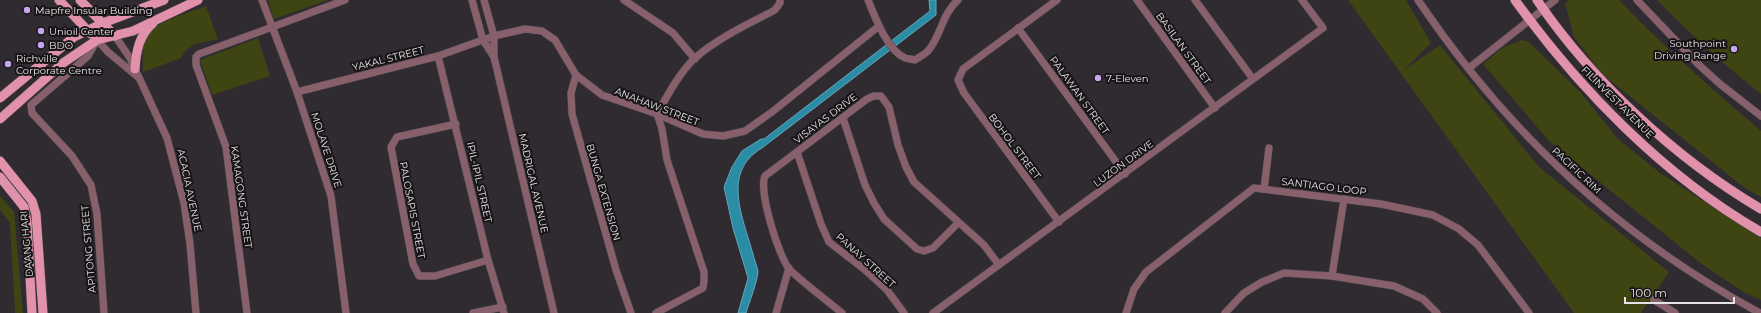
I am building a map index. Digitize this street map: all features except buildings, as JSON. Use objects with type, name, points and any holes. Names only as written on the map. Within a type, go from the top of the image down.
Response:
[{"type":"main road","name":"ACACIA AVENUE","points":[[59,0],[97,40]]},
{"type":"main road","name":"ACACIA AVENUE","points":[[80,0],[115,36]]},
{"type":"main road","points":[[0,98],[74,37],[103,23],[164,0]]},
{"type":"main road","points":[[0,119],[63,63],[97,40],[133,31],[198,0]]},
{"type":"main road","name":"FILINVEST AVENUE","points":[[1514,0],[1554,52],[1629,131],[1673,169],[1734,216],[1761,232]]},
{"type":"main road","name":"FILINVEST AVENUE","points":[[1537,0],[1566,39],[1600,79],[1645,122],[1686,157],[1742,198],[1761,209]]},
{"type":"main road","points":[[137,73],[136,56],[140,42],[148,27],[157,20]]},
{"type":"main road","name":"DAANG HARI","points":[[0,162],[32,201],[36,214],[43,313]]},
{"type":"main road","name":"DAANG HARI","points":[[0,177],[24,207],[27,222],[32,313]]},
{"type":"street","name":"MOLAVE DRIVE","points":[[262,0],[297,92],[332,196],[346,313]]},
{"type":"street","name":"KAMAGONG STREET","points":[[247,313],[226,147],[196,65],[196,57],[199,54],[345,0]]},
{"type":"street","name":"MADRIGAL AVENUE","points":[[472,0],[483,40],[494,57]]},
{"type":"street","name":"MADRIGAL AVENUE","points":[[484,0],[494,36],[494,57],[554,313]]},
{"type":"street","points":[[624,0],[673,33],[695,59]]},
{"type":"street","points":[[656,313],[702,288],[704,281],[704,272],[667,160],[662,129],[657,114],[671,89],[695,59],[729,34],[775,10],[780,3],[780,0]]},
{"type":"street","points":[[868,0],[886,38],[896,51],[905,58],[914,60],[927,52],[936,38],[946,12],[958,0]]},
{"type":"street","points":[[1018,28],[1057,0]]},
{"type":"street","name":"BASILAN STREET","points":[[1137,0],[1215,108]]},
{"type":"street","points":[[1196,0],[1253,79]]},
{"type":"street","name":"LUZON DRIVE","points":[[933,313],[1323,28],[1302,0]]},
{"type":"street","name":"PACIFIC RIM","points":[[1418,0],[1469,68],[1524,134],[1562,172],[1587,194],[1654,247],[1695,275],[1760,313]]},
{"type":"street","points":[[1469,68],[1555,0]]},
{"type":"street","points":[[1637,0],[1699,65],[1720,84],[1761,116]]},
{"type":"street","name":"ANAHAW STREET","points":[[494,36],[524,29],[542,32],[555,40],[576,75],[602,95],[657,114],[703,134],[723,136],[744,131],[772,112],[879,26]]},
{"type":"street","name":"BOHOL STREET","points":[[1018,28],[963,69],[958,80],[964,92],[1059,222]]},
{"type":"street","name":"PALAWAN STREET","points":[[1018,28],[1125,174]]},
{"type":"street","name":"ACACIA AVENUE","points":[[115,36],[130,58],[167,138],[184,203],[190,244],[196,313]]},
{"type":"street","name":"YAKAL STREET","points":[[297,92],[438,56],[494,36]]},
{"type":"street","name":"ACACIA AVENUE","points":[[97,40],[108,52],[137,73]]},
{"type":"street","name":"APITONG STREET","points":[[97,40],[88,56],[31,106],[32,113],[72,156],[91,185],[97,214],[104,313]]},
{"type":"street","name":"IPIL-IPIL STREET","points":[[438,56],[456,124],[488,260],[504,310]]},
{"type":"street","name":"BUNGA EXTENSION","points":[[576,75],[571,93],[572,114],[616,270],[631,313]]},
{"type":"street","name":"VISAYAS DRIVE","points":[[842,313],[789,268],[776,239],[763,194],[763,185],[765,176],[867,99],[874,96],[881,96],[889,107],[898,146],[906,167],[914,182],[984,245],[999,265]]},
{"type":"street","points":[[843,118],[866,185],[884,219],[917,249],[924,251],[933,248],[958,223]]},
{"type":"street","name":"PALOSAPIS STREET","points":[[456,124],[397,137],[391,147],[413,264],[419,276],[435,276],[488,260]]},
{"type":"street","points":[[1264,189],[1269,148]]},
{"type":"street","name":"PANAY STREET","points":[[797,152],[821,224],[829,242],[864,269],[887,290],[904,313]]},
{"type":"street","name":"SANTIAGO LOOP","points":[[1126,313],[1134,288],[1146,272],[1254,188],[1344,198],[1433,215],[1459,229],[1478,244],[1529,313]]},
{"type":"street","points":[[1332,276],[1344,198]]},
{"type":"street","points":[[776,313],[789,268]]},
{"type":"street","points":[[1225,313],[1244,293],[1262,282],[1284,273],[1332,276],[1394,286],[1423,299],[1437,313]]},
{"type":"street","points":[[1654,300],[1675,313]]},
{"type":"street","points":[[473,313],[504,310]]},
{"type":"green space","points":[[268,0],[328,0],[274,19]]},
{"type":"green space","points":[[1348,0],[1406,0],[1431,43],[1404,70],[1440,45],[1539,167],[1669,272],[1641,313],[1574,313]]},
{"type":"green space","points":[[1569,0],[1619,0],[1688,67],[1761,131],[1761,197],[1745,188],[1602,74],[1574,37],[1565,3]]},
{"type":"green space","name":"Southpoint Driving Range","points":[[1657,0],[1761,0],[1761,94],[1708,49]]},
{"type":"green space","points":[[206,6],[218,39],[195,44],[186,50],[181,58],[143,72],[144,44],[147,35],[151,30],[183,14]]},
{"type":"green space","points":[[258,38],[270,76],[212,95],[200,60]]},
{"type":"green space","points":[[1522,40],[1529,42],[1581,93],[1618,139],[1660,173],[1761,238],[1761,300],[1745,293],[1703,265],[1550,142],[1483,64],[1502,48]]},
{"type":"green space","points":[[0,196],[14,212],[23,313],[15,313],[10,223],[0,210]]},
{"type":"water","points":[[929,0],[936,0],[936,15],[749,158],[742,170],[738,183],[738,196],[744,226],[758,275],[746,313],[738,313],[748,278],[733,228],[724,187],[732,167],[742,151],[761,139],[764,139],[930,11]]},
{"type":"place","name":"Mapfre Insular Building","points":[[27,10]]},
{"type":"place","name":"Unioil Center","points":[[41,31]]},
{"type":"place","name":"BDO","points":[[41,45]]},
{"type":"place","name":"Southpoint Driving Range","points":[[1734,49]]},
{"type":"place","name":"Richville Corporate Centre","points":[[8,64]]},
{"type":"place","name":"7-Eleven","points":[[1098,78]]}]
